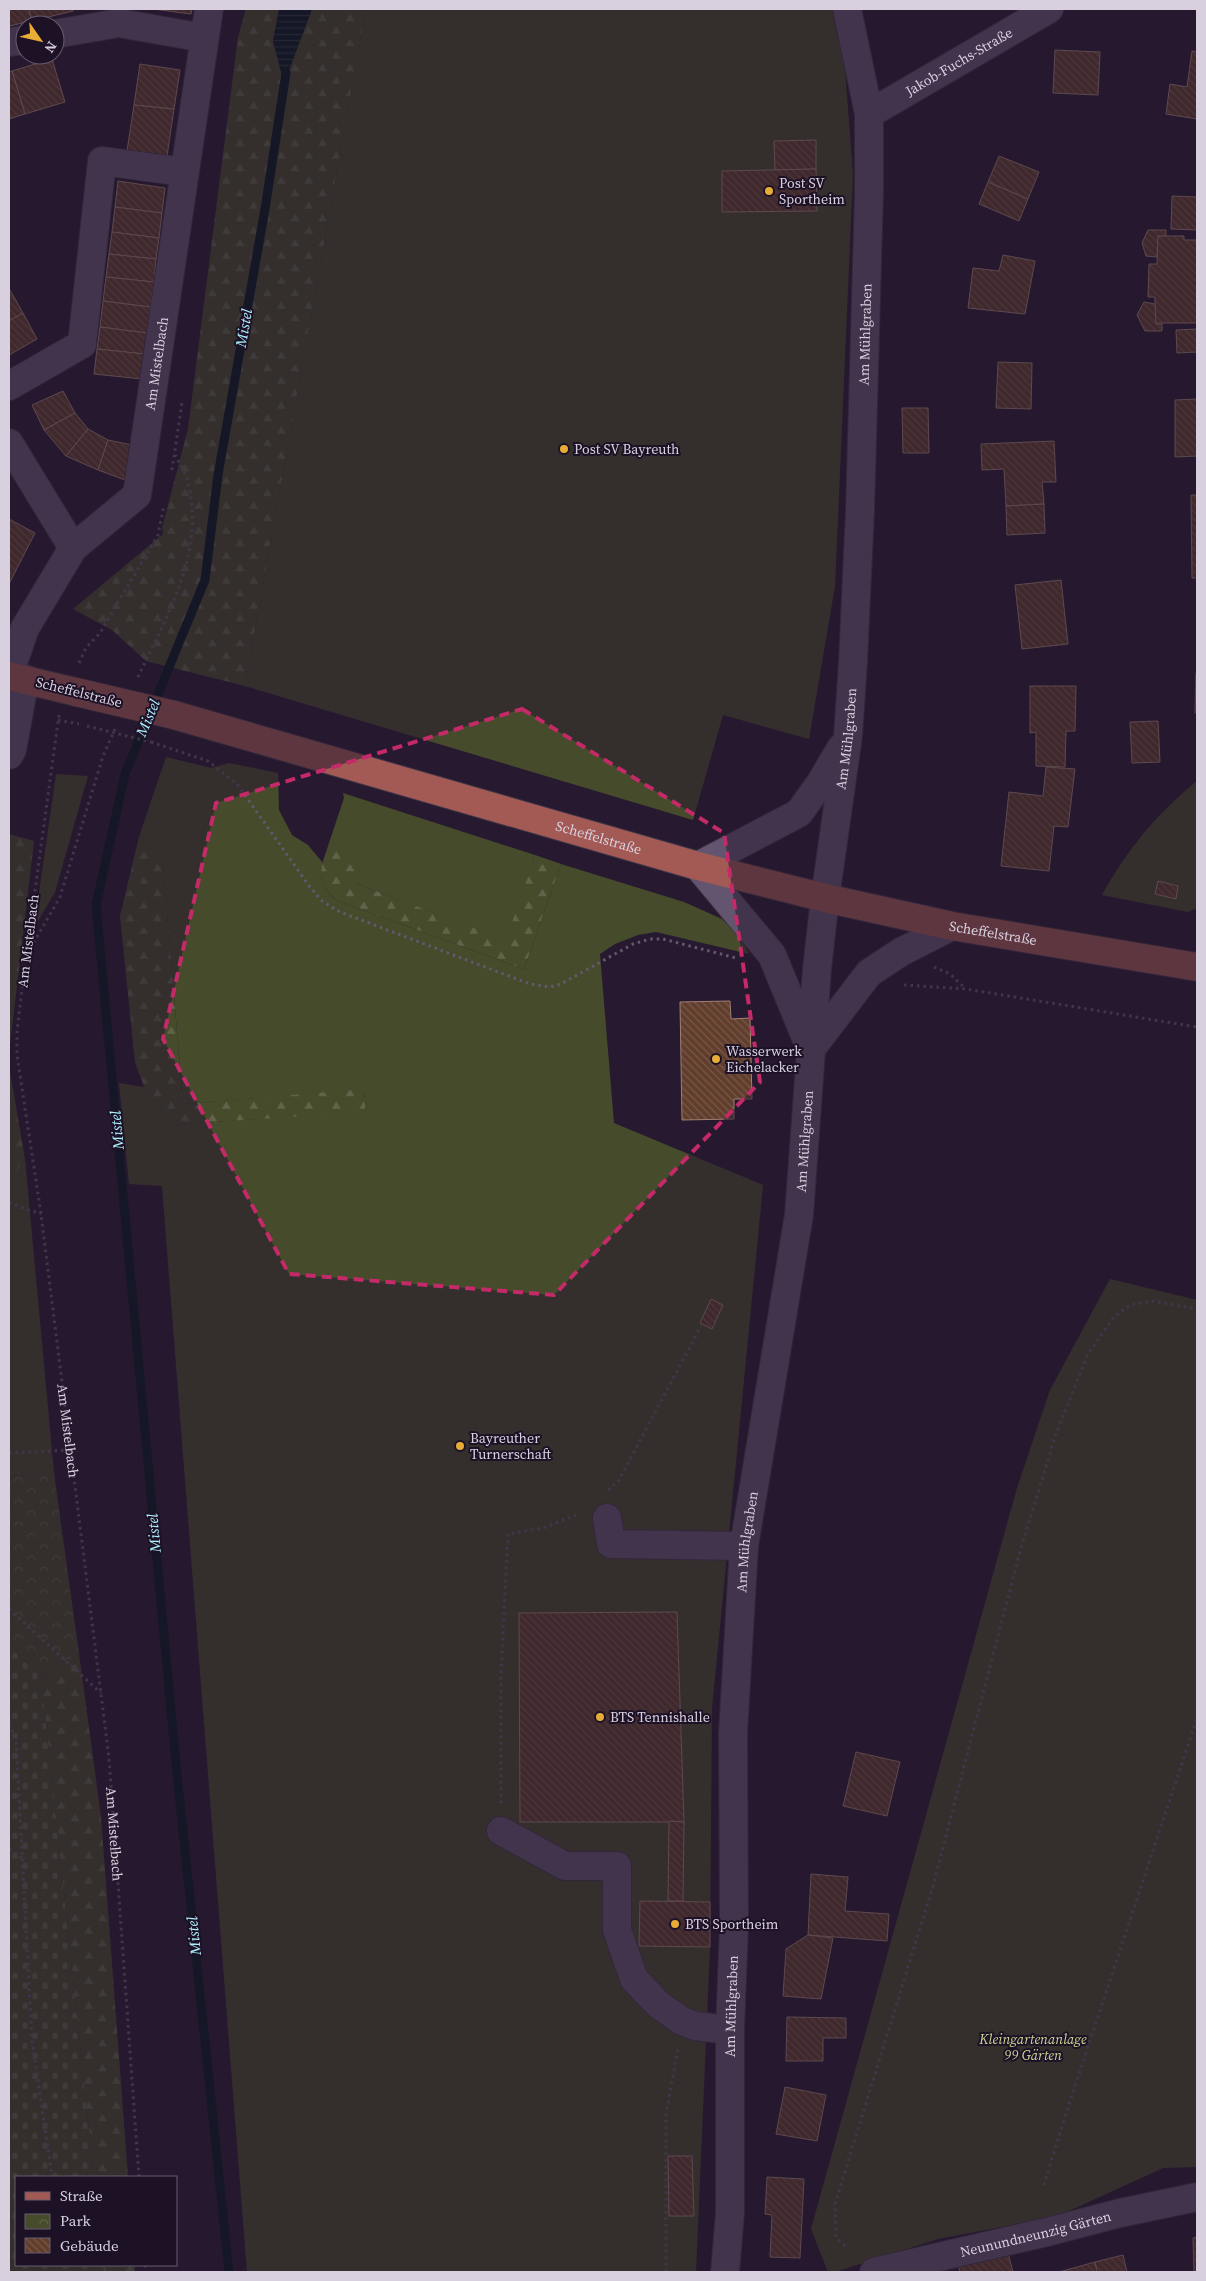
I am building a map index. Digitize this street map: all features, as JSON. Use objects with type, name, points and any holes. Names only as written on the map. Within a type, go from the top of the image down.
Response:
[{"type":"main road","name":"Scheffelstraße","points":[[14,677],[174,715],[698,866],[825,898],[952,926],[1197,967]]},
{"type":"street","name":"Am Mistelbach","points":[[9,755],[12,750],[14,677],[25,628],[73,548],[137,495],[209,9]]},
{"type":"street","name":"Am Mühlgraben","points":[[724,2272],[730,2213],[730,2030],[734,1925],[733,1733],[744,1546],[799,1215],[811,1049],[825,898],[848,736],[858,572],[869,193],[869,114],[847,9]]},
{"type":"street","name":"Jakob-Fuchs-Straße","points":[[869,114],[1015,18],[1049,9]]},
{"type":"street","points":[[65,32],[119,23],[204,38]]},
{"type":"street","points":[[9,386],[82,344],[102,161],[184,172]]},
{"type":"street","points":[[9,442],[73,548]]},
{"type":"street","points":[[848,736],[822,782],[799,813],[698,866],[772,955],[811,1049],[869,974],[900,952],[952,926]]},
{"type":"street","points":[[598,1509],[611,1544],[744,1546]]},
{"type":"street","points":[[501,1831],[565,1866],[617,1866],[617,1930],[634,1980],[659,2005],[682,2021],[695,2026],[730,2030]]},
{"type":"street","name":"Neunundneunzig Gärten","points":[[874,2272],[1047,2232],[1120,2212],[1197,2196]]},
{"type":"path","points":[[146,661],[177,594],[191,545],[193,508],[187,477],[175,455],[171,472]]},
{"type":"path","name":"Am Mistelbach","points":[[139,2176],[109,1758],[41,1214],[17,1055],[17,1032],[58,720],[71,691],[86,648],[100,634],[158,535],[166,499]]},
{"type":"path","points":[[58,720],[151,742],[208,761],[236,784],[322,901],[340,912],[530,984],[550,988],[561,984],[633,944],[650,939],[663,938],[738,958],[775,965]]},
{"type":"path","points":[[26,956],[60,897],[103,756]]},
{"type":"path","points":[[902,984],[966,989],[1197,1028]]},
{"type":"path","points":[[9,1203],[41,1214]]},
{"type":"path","points":[[845,2246],[836,2237],[836,2204],[930,1894],[998,1629],[1057,1431],[1088,1354],[1114,1317],[1130,1305],[1152,1301],[1197,1309]]},
{"type":"path","points":[[501,1831],[501,1674],[508,1534],[543,1528],[598,1509],[619,1480],[701,1326]]},
{"type":"path","points":[[9,1453],[70,1450]]},
{"type":"path","points":[[9,1609],[101,1693]]},
{"type":"path","points":[[1044,2185],[1072,2094],[1197,1718]]},
{"type":"path","points":[[9,1724],[16,1739],[32,2040],[52,2176]]},
{"type":"path","points":[[9,1849],[22,1858]]},
{"type":"path","points":[[666,2272],[666,2114],[682,2021]]},
{"type":"highlighted area","points":[[522,709],[724,833],[760,1082],[554,1295],[289,1274],[163,1039],[216,803]]},
{"type":"green space","points":[[246,9],[279,9],[273,41],[284,83],[312,9],[366,9],[245,686],[146,661],[112,630],[73,609],[163,534],[162,528],[188,429],[238,37]]},
{"type":"green space","name":"Post SV Bayreuth","points":[[366,9],[834,9],[845,70],[853,174],[835,586],[809,739],[723,715],[693,820],[245,686]]},
{"type":"green space","name":"Bayreuther Turnerschaft","points":[[166,757],[211,768],[229,763],[278,773],[279,810],[292,835],[308,845],[323,863],[321,875],[323,885],[338,901],[524,969],[561,864],[684,902],[722,919],[742,939],[749,954],[656,932],[638,935],[615,944],[600,954],[614,1123],[763,1185],[712,1708],[710,1947],[696,2272],[247,2272],[162,1186],[129,1184],[119,1083],[144,1087],[171,1125],[366,1111],[364,1090],[183,1104],[162,851],[139,837]]},
{"type":"green space","points":[[56,774],[88,776],[55,892],[34,928]]},
{"type":"green space","points":[[1197,781],[1197,908],[1188,912],[1102,895],[1132,848],[1169,806]]},
{"type":"green space","points":[[343,793],[535,855],[507,941],[355,883],[328,846],[344,798]]},
{"type":"green space","points":[[9,834],[34,841],[9,1053]]},
{"type":"green space","points":[[139,837],[162,851],[183,1104],[364,1089],[366,1112],[171,1125],[144,1087],[135,1062],[120,916]]},
{"type":"green space","points":[[328,846],[358,855],[355,883],[506,940],[535,855],[561,864],[524,969],[338,901],[330,894],[322,882],[321,869]]},
{"type":"green space","points":[[9,1066],[25,1159],[9,1182]]},
{"type":"green space","points":[[25,1159],[54,1473],[9,1477],[9,1182]]},
{"type":"green space","name":"Kleingartenanlage 99 Gärten","points":[[1110,1279],[1197,1300],[1197,2167],[1163,2168],[1058,2216],[938,2239],[835,2272],[828,2272],[811,2229],[1017,1488],[1050,1390]]},
{"type":"green space","points":[[54,1473],[79,1654],[41,1676],[9,1644],[9,1477]]},
{"type":"green space","points":[[9,1644],[41,1676],[94,2176],[15,2176],[15,2266],[103,2266],[104,2272],[9,2272]]},
{"type":"green space","points":[[79,1654],[101,1817],[128,2176],[94,2176],[41,1676]]},
{"type":"green space","points":[[103,2266],[135,2266],[135,2272],[104,2272]]},
{"type":"water","points":[[279,9],[312,9],[284,84],[273,41]]},
{"type":"building","points":[[9,9],[29,9],[30,15],[15,15],[15,25],[9,26]]},
{"type":"building","points":[[29,9],[73,9],[73,11],[57,15],[30,15]]},
{"type":"building","points":[[153,9],[192,9],[191,14]]},
{"type":"building","points":[[1055,50],[1100,52],[1098,95],[1053,93]]},
{"type":"building","points":[[1192,51],[1197,52],[1197,119],[1166,114],[1170,84],[1187,87]]},
{"type":"building","points":[[140,64],[180,70],[174,109],[134,105]]},
{"type":"building","points":[[32,65],[54,65],[65,102],[25,114],[12,71]]},
{"type":"building","points":[[12,71],[25,114],[9,119],[9,72]]},
{"type":"building","points":[[134,105],[174,109],[167,156],[127,151]]},
{"type":"building","points":[[816,140],[816,169],[775,170],[774,141]]},
{"type":"building","points":[[999,156],[1039,172],[1028,199],[988,182]]},
{"type":"building","name":"Post SV Sportheim","points":[[816,169],[817,211],[722,212],[722,171]]},
{"type":"building","points":[[118,181],[165,188],[162,213],[115,207]]},
{"type":"building","points":[[988,182],[1028,199],[1019,221],[979,204]]},
{"type":"building","points":[[1172,196],[1197,197],[1197,230],[1171,229]]},
{"type":"building","points":[[115,207],[162,213],[159,238],[112,232]]},
{"type":"building","points":[[1148,230],[1166,230],[1166,236],[1158,236],[1157,257],[1146,256],[1142,243]]},
{"type":"building","points":[[112,232],[159,238],[156,259],[109,254]]},
{"type":"building","points":[[1158,236],[1184,236],[1184,240],[1197,240],[1197,323],[1155,323],[1155,297],[1148,297],[1149,264],[1157,264]]},
{"type":"building","points":[[109,254],[156,259],[154,282],[106,277]]},
{"type":"building","points":[[1003,255],[1035,261],[1025,314],[968,308],[973,268],[999,271]]},
{"type":"building","points":[[106,277],[154,282],[150,307],[103,301]]},
{"type":"building","points":[[9,291],[23,313],[9,321]]},
{"type":"building","points":[[103,301],[150,307],[147,333],[100,327]]},
{"type":"building","points":[[1144,302],[1155,304],[1156,324],[1162,324],[1162,331],[1145,331],[1137,315]]},
{"type":"building","points":[[23,313],[37,339],[9,355],[9,321]]},
{"type":"building","points":[[100,327],[147,333],[145,354],[97,349]]},
{"type":"building","points":[[1197,329],[1197,352],[1177,353],[1176,330]]},
{"type":"building","points":[[97,349],[145,354],[142,379],[94,374]]},
{"type":"building","points":[[998,362],[1032,363],[1031,409],[996,408]]},
{"type":"building","points":[[63,391],[75,413],[44,430],[32,405]]},
{"type":"building","points":[[1197,399],[1197,456],[1175,457],[1175,400]]},
{"type":"building","points":[[902,408],[928,408],[929,453],[903,453]]},
{"type":"building","points":[[75,413],[88,429],[66,456],[44,430]]},
{"type":"building","points":[[88,429],[108,440],[98,470],[66,456]]},
{"type":"building","points":[[108,440],[132,445],[125,480],[98,470]]},
{"type":"building","points":[[1054,441],[1056,482],[1042,482],[1044,504],[1006,506],[1004,469],[982,470],[981,444]]},
{"type":"building","points":[[1191,495],[1197,495],[1197,578],[1192,578]]},
{"type":"building","points":[[1044,504],[1045,533],[1007,535],[1006,506]]},
{"type":"building","points":[[9,519],[35,533],[9,584]]},
{"type":"building","points":[[1061,580],[1068,644],[1022,649],[1015,585]]},
{"type":"building","points":[[1196,673],[1197,713],[1195,713]]},
{"type":"building","points":[[1030,686],[1076,686],[1075,731],[1066,731],[1065,767],[1036,766],[1036,732],[1030,733]]},
{"type":"building","points":[[1158,721],[1160,762],[1132,763],[1130,722]]},
{"type":"building","points":[[1046,767],[1075,769],[1068,827],[1054,826],[1049,871],[1001,866],[1009,792],[1043,796]]},
{"type":"building","points":[[1158,881],[1178,886],[1176,899],[1155,894]]},
{"type":"building","name":"Wasserwerk Eichelacker","points":[[730,1001],[731,1019],[750,1018],[752,1099],[734,1099],[734,1119],[682,1120],[680,1002]]},
{"type":"building","points":[[711,1299],[723,1305],[712,1329],[700,1323]]},
{"type":"building","name":"BTS Tennishalle","points":[[677,1612],[684,1822],[520,1822],[519,1613]]},
{"type":"building","points":[[856,1752],[900,1762],[887,1816],[843,1806]]},
{"type":"building","points":[[669,1821],[684,1822],[683,1901],[668,1901]]},
{"type":"building","points":[[811,1874],[848,1877],[845,1911],[889,1914],[887,1941],[808,1935]]},
{"type":"building","name":"BTS Sportheim","points":[[640,1901],[710,1902],[710,1947],[639,1946]]},
{"type":"building","points":[[808,1935],[833,1938],[821,1999],[783,1996],[786,1949]]},
{"type":"building","points":[[787,2017],[846,2018],[846,2038],[823,2038],[823,2061],[786,2061]]},
{"type":"building","points":[[785,2087],[826,2095],[817,2141],[776,2134]]},
{"type":"building","points":[[668,2156],[692,2156],[694,2216],[669,2216]]},
{"type":"building","points":[[767,2177],[804,2179],[800,2258],[770,2257],[772,2215],[765,2214]]},
{"type":"building","points":[[1197,2237],[1197,2272],[1194,2272],[1193,2238]]},
{"type":"building","points":[[1008,2253],[1013,2272],[960,2272],[958,2265]]},
{"type":"building","points":[[1123,2255],[1127,2272],[1097,2272],[1095,2262]]},
{"type":"building","points":[[1095,2262],[1097,2272],[1059,2272]]},
{"type":"waterway","name":"Mistel","points":[[229,2272],[176,1764],[96,905],[125,774],[205,580],[218,475],[265,209],[286,73]]},
{"type":"place","name":"Post SV Sportheim","points":[[769,191]]},
{"type":"place","name":"Post SV Bayreuth","points":[[564,449]]},
{"type":"place","name":"Wasserwerk Eichelacker","points":[[716,1059]]},
{"type":"place","name":"Bayreuther Turnerschaft","points":[[460,1446]]},
{"type":"place","name":"BTS Tennishalle","points":[[600,1717]]},
{"type":"place","name":"BTS Sportheim","points":[[675,1924]]}]
